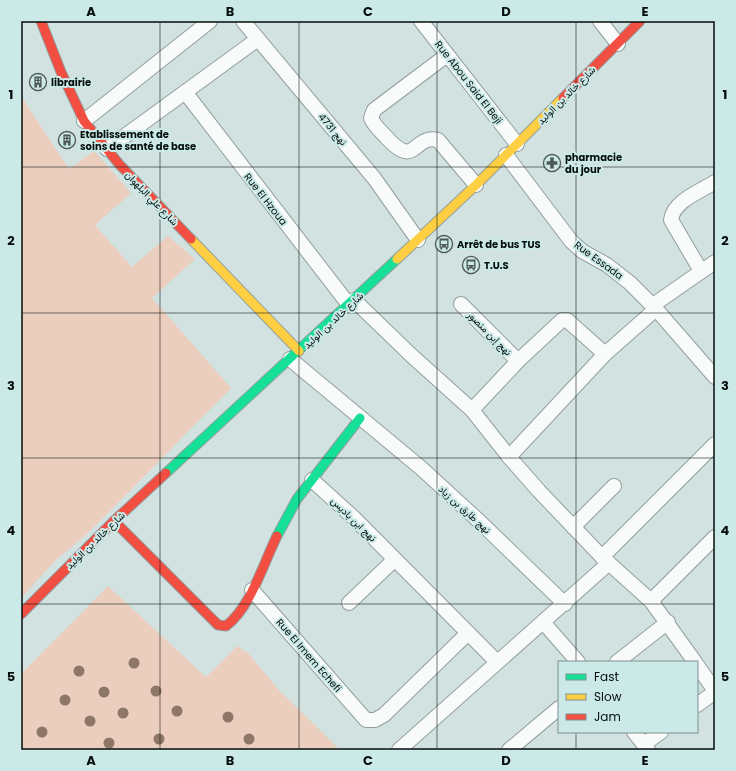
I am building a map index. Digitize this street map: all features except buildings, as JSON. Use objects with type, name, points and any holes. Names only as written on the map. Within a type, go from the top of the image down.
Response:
[{"type":"street","name":"شارع علي البلهوان","points":[[41,21],[61,72],[84,121],[107,149],[295,355]]},
{"type":"street","points":[[84,121],[210,21]]},
{"type":"street","name":"نهج 4731","points":[[243,21],[374,178],[418,240]]},
{"type":"street","name":"Rue Abou Said El Beji","points":[[421,21],[518,144]]},
{"type":"street","points":[[600,21],[618,44]]},
{"type":"street","name":"شارع خالد بن الوليد","points":[[21,614],[114,521],[295,355],[476,185],[640,21]]},
{"type":"street","points":[[107,149],[258,39]]},
{"type":"street","points":[[447,55],[374,110],[371,118],[396,147],[403,151],[413,150],[428,140],[438,140],[476,185]]},
{"type":"street","name":"Rue El Hzoua","points":[[185,92],[351,303],[472,410],[509,458],[606,560],[651,601],[668,622],[694,661]]},
{"type":"street","name":"Rue Essada","points":[[506,155],[572,241],[592,258],[607,265],[630,283],[654,307],[715,377]]},
{"type":"street","points":[[701,271],[670,220],[679,204],[715,182]]},
{"type":"street","points":[[509,458],[605,354],[654,307],[715,262]]},
{"type":"street","name":"نهج إبن منصور","points":[[461,304],[518,361]]},
{"type":"street","points":[[472,410],[518,361],[563,319],[567,320],[605,354]]},
{"type":"street","name":"نهج طارق بن زياد","points":[[295,355],[360,418],[421,468],[480,522],[565,604]]},
{"type":"street","points":[[114,521],[220,626],[226,626],[234,620],[252,590],[284,522],[297,499],[360,418]]},
{"type":"street","points":[[399,750],[497,662],[565,604],[715,444]]},
{"type":"street","name":"نهج ابن باديس","points":[[312,480],[354,518],[394,560],[497,662]]},
{"type":"street","points":[[573,526],[614,486]]},
{"type":"street","points":[[651,601],[715,537]]},
{"type":"street","points":[[349,603],[394,560]]},
{"type":"street","name":"Rue El Imem Echefi","points":[[252,590],[366,720],[375,720],[384,715],[468,633]]},
{"type":"street","points":[[543,622],[577,661]]},
{"type":"street","points":[[618,661],[668,622]]},
{"type":"street","points":[[698,666],[715,692],[698,704]]},
{"type":"street","points":[[509,750],[558,709]]},
{"type":"street","points":[[635,733],[646,747],[660,733]]},
{"type":"shaded area","points":[[21,96],[69,169],[94,151],[131,193],[95,225],[132,267],[168,236],[195,259],[152,298],[231,388],[87,534],[56,560],[21,598]]},
{"type":"shaded area","points":[[108,586],[206,677],[237,646],[248,653],[279,690],[340,750],[21,750],[21,674]]},
{"type":"traffic: fast","points":[[166,473],[397,259]]},
{"type":"traffic: fast","points":[[277,536],[297,499],[360,418]]},
{"type":"traffic: slow","points":[[397,259],[476,185],[563,98]]},
{"type":"traffic: slow","points":[[191,239],[299,351]]},
{"type":"traffic: jam","points":[[41,21],[61,72],[84,121],[119,164],[191,239]]},
{"type":"traffic: jam","points":[[563,98],[640,21]]},
{"type":"traffic: jam","points":[[21,614],[114,521],[166,473]]},
{"type":"traffic: jam","points":[[114,521],[218,625],[226,626],[243,608],[256,584],[277,536]]},
{"type":"place","name":"librairie","points":[[38,82]]},
{"type":"place","name":"Etablissement de soins de santé de base","points":[[67,140]]},
{"type":"place","name":"pharmacie du jour","points":[[552,163]]},
{"type":"place","name":"Arrêt de bus TUS","points":[[444,244]]},
{"type":"place","name":"T.U.S","points":[[471,265]]}]
